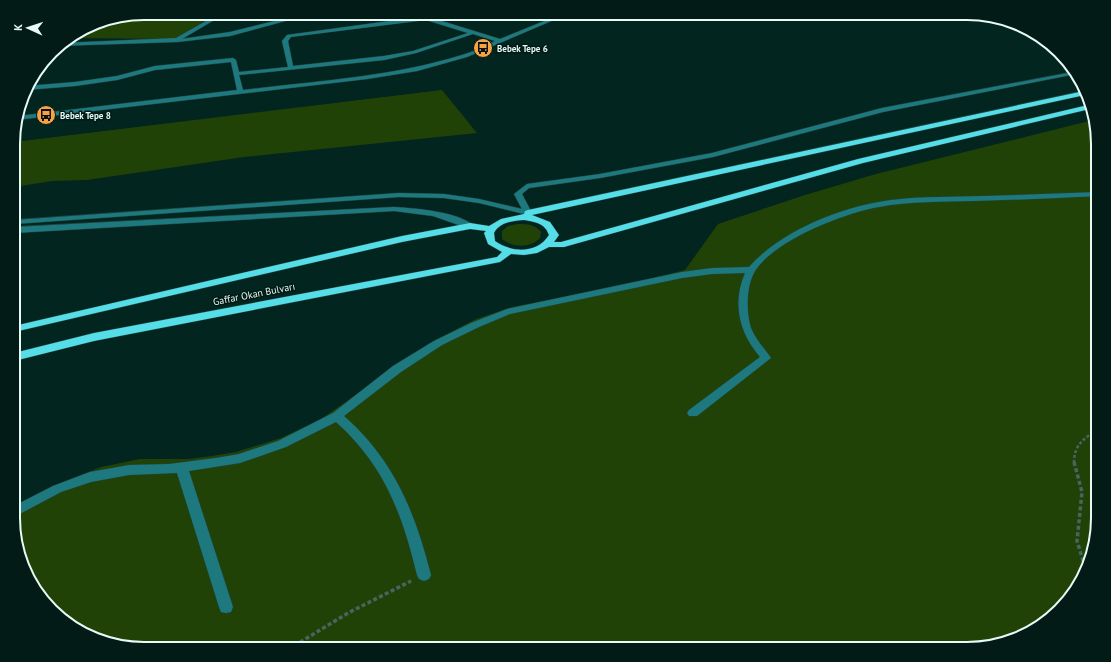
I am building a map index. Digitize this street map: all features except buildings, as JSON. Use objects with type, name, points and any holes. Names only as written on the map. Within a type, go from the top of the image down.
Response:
[{"type":"highway","points":[[1080,94],[508,219],[495,225],[491,229],[489,238],[491,242],[502,249],[509,251],[526,252],[548,244],[561,245],[861,161],[1086,108]]},
{"type":"highway","points":[[528,215],[550,227],[554,235],[548,244]]},
{"type":"highway","name":"Gaffar Okan Bulvarı","points":[[20,328],[394,241],[470,226],[491,229]]},
{"type":"highway","name":"Gaffar Okan Bulvarı","points":[[20,356],[94,337],[500,259],[509,251]]},
{"type":"street","points":[[178,40],[212,20]]},
{"type":"street","points":[[73,43],[178,40],[230,34],[285,20]]},
{"type":"street","points":[[291,68],[285,41],[289,36],[411,20]]},
{"type":"street","points":[[432,20],[500,41]]},
{"type":"street","points":[[236,74],[291,68],[348,71],[417,69],[465,56],[551,20]]},
{"type":"street","points":[[23,117],[240,92],[348,71],[384,58],[414,52],[472,33]]},
{"type":"street","points":[[34,87],[75,84],[117,78],[155,68],[233,60],[240,92]]},
{"type":"street","points":[[528,215],[518,194],[527,186],[600,176],[713,155],[882,110],[1069,74]]},
{"type":"street","points":[[693,413],[766,358],[751,339],[743,319],[743,300],[751,270],[774,249],[798,234],[844,214],[878,204],[909,200],[1091,194]]},
{"type":"street","points":[[20,222],[399,195],[444,196],[479,201],[528,215]]},
{"type":"street","points":[[20,230],[394,208],[426,211],[444,215],[470,226]]},
{"type":"street","points":[[20,509],[51,492],[90,477],[129,470],[182,468],[216,463],[261,452],[302,435],[337,416],[417,355],[456,333],[491,318],[530,306],[575,299],[682,275],[712,271],[751,270]]},
{"type":"street","points":[[337,416],[370,447],[384,467],[397,490],[417,543],[424,575]]},
{"type":"street","points":[[182,468],[226,607]]},
{"type":"path","points":[[1083,561],[1077,541],[1082,492],[1074,463],[1074,456],[1079,443],[1091,434]]},
{"type":"path","points":[[300,642],[348,613],[424,575]]},
{"type":"green space","points":[[136,20],[206,20],[179,37],[172,39],[80,38],[97,29],[120,22]]},
{"type":"green space","points":[[442,90],[477,133],[244,157],[87,180],[52,181],[20,186],[20,141]]},
{"type":"green space","points":[[1089,121],[1091,136],[1090,534],[1082,565],[1074,580],[1060,600],[1036,621],[1022,629],[991,640],[975,642],[128,641],[97,633],[75,621],[51,600],[41,587],[29,565],[21,534],[20,504],[61,483],[101,467],[140,459],[188,459],[212,456],[236,452],[281,438],[321,419],[428,344],[476,319],[512,307],[617,287],[685,270],[718,224],[805,195],[876,174]]},
{"type":"green space","points":[[528,224],[536,227],[541,232],[540,238],[532,244],[522,246],[511,244],[502,239],[502,231],[508,226]]},
{"type":"place","name":"Bebek Tepe 6","points":[[483,48]]},
{"type":"place","name":"Bebek Tepe 8","points":[[46,115]]}]
